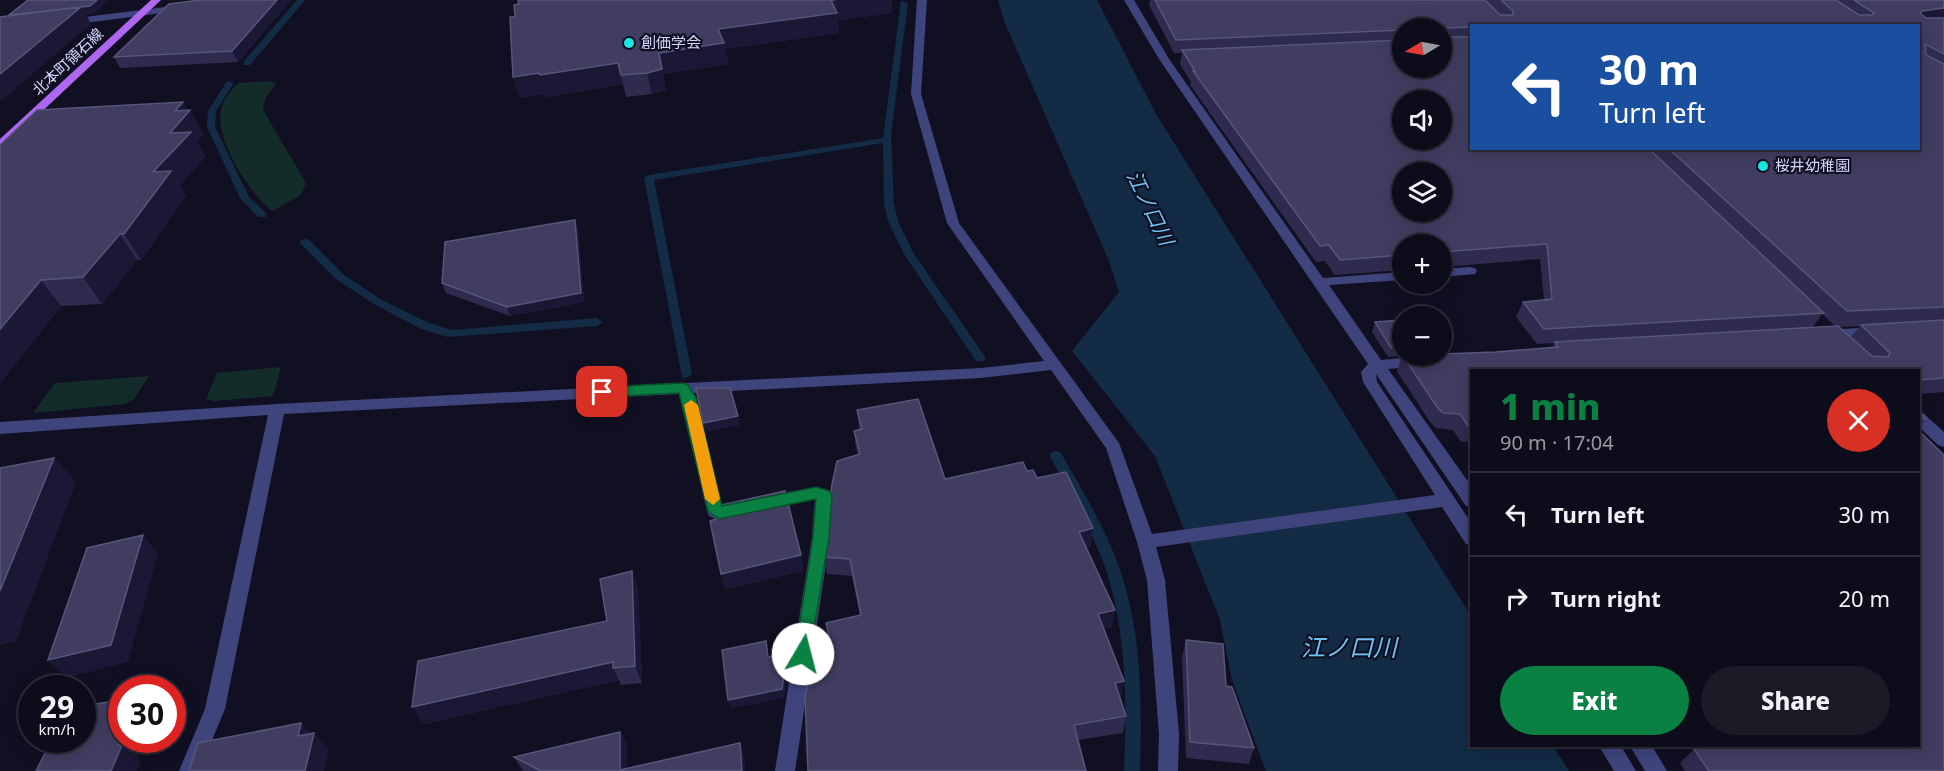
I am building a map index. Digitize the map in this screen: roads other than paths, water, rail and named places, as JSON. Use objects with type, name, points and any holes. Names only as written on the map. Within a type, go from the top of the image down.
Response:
[{"type":"main road","name":"北本町領石線","points":[[0,145],[156,0]]},
{"type":"street","points":[[922,0],[916,94],[926,136],[953,223],[1113,447],[1146,542],[1156,580],[1168,734],[1168,771]]},
{"type":"street","points":[[1130,0],[1318,282],[1470,498]]},
{"type":"street","points":[[54,24],[188,7]]},
{"type":"street","points":[[1452,272],[1470,271]]},
{"type":"street","points":[[1318,282],[1392,277]]},
{"type":"street","points":[[1808,336],[1827,330],[1888,331]]},
{"type":"street","points":[[1827,330],[1846,349]]},
{"type":"street","points":[[1392,364],[1376,365],[1368,372],[1377,396],[1470,536]]},
{"type":"street","points":[[0,428],[277,409],[981,372],[1056,365]]},
{"type":"street","points":[[683,388],[689,398],[715,511],[719,513],[816,493],[824,495],[821,537],[785,771]]},
{"type":"street","points":[[189,771],[215,709],[277,409]]},
{"type":"street","points":[[1920,419],[1944,441]]},
{"type":"street","points":[[1146,542],[1446,500]]},
{"type":"street","points":[[1610,747],[1626,771]]},
{"type":"street","points":[[1641,747],[1658,771]]},
{"type":"water","name":"江ノ口川","points":[[998,0],[1097,0],[1156,114],[1470,614],[1470,747],[1554,747],[1569,771],[1266,771],[1232,680],[1220,620],[1155,456],[1072,351],[1119,292],[1109,261],[1005,23]]},
{"type":"waterway","points":[[247,63],[301,0]]},
{"type":"waterway","points":[[904,3],[887,135],[889,204],[893,221],[909,254],[980,358]]},
{"type":"waterway","points":[[230,83],[212,111],[211,127],[245,198],[262,215]]},
{"type":"waterway","points":[[686,374],[649,178],[887,140]]},
{"type":"waterway","points":[[305,242],[340,277],[378,302],[425,326],[452,334],[597,322]]},
{"type":"waterway","points":[[1056,456],[1100,538],[1120,591],[1132,668],[1132,771]]},
{"type":"place","name":"創価学会","points":[[629,43]]},
{"type":"place","name":"桜井幼稚園","points":[[1763,166]]}]
